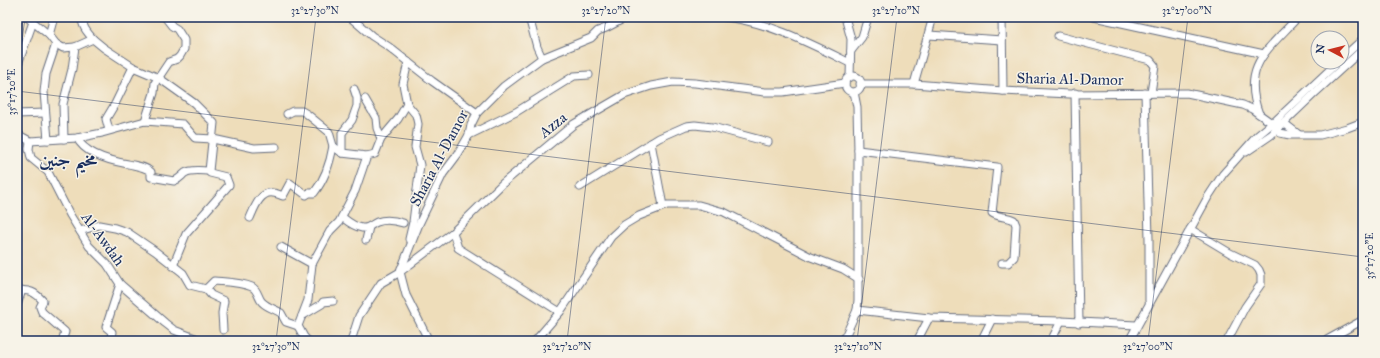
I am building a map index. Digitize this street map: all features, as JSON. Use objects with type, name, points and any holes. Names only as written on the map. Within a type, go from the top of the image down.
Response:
[{"type":"street","points":[[27,17],[49,35],[56,44],[63,48],[75,47],[93,39]]},
{"type":"street","points":[[49,35],[54,17]]},
{"type":"street","points":[[82,17],[82,23],[85,29],[93,39],[104,48],[133,67],[159,78],[194,103],[212,119],[214,123],[209,171]]},
{"type":"street","points":[[145,121],[154,93],[155,83],[168,62],[177,59],[184,49],[184,40],[182,35],[165,17]]},
{"type":"street","points":[[350,17],[372,36],[477,113]]},
{"type":"street","points":[[529,17],[537,47],[542,58]]},
{"type":"street","name":"Sharia Al-Damor","points":[[400,272],[419,224],[443,174],[458,154],[469,135],[471,125],[477,113],[504,86],[542,58],[591,38],[598,31],[627,17]]},
{"type":"street","points":[[726,17],[751,22],[784,33],[850,63]]},
{"type":"street","points":[[845,17],[851,39],[851,51],[847,80],[847,90],[854,92],[859,89],[860,84],[857,78],[847,80]]},
{"type":"street","points":[[851,51],[862,37],[868,17]]},
{"type":"street","points":[[914,84],[933,17]]},
{"type":"street","points":[[1002,17],[1003,91]]},
{"type":"street","points":[[1094,17],[1264,54]]},
{"type":"street","points":[[1260,115],[1254,95],[1253,79],[1255,70],[1264,54],[1298,17]]},
{"type":"street","points":[[17,67],[34,22]]},
{"type":"street","points":[[929,35],[1002,40]]},
{"type":"street","points":[[1058,36],[1150,60],[1155,66],[1148,93],[1150,302]]},
{"type":"street","points":[[1350,51],[1363,39]]},
{"type":"street","points":[[48,140],[44,85],[56,44]]},
{"type":"street","points":[[64,139],[63,104],[72,69],[75,47]]},
{"type":"street","points":[[1129,341],[1136,325],[1208,197],[1223,174],[1257,136],[1284,123],[1363,49]]},
{"type":"street","points":[[408,62],[402,84],[407,104],[416,115],[418,124],[415,147],[420,165],[414,222],[400,272],[406,295],[429,341]]},
{"type":"street","points":[[109,130],[106,119],[133,67]]},
{"type":"street","points":[[1275,127],[1330,70]]},
{"type":"street","points":[[469,135],[516,112],[574,76],[589,75]]},
{"type":"street","name":"Azza","points":[[351,341],[359,316],[381,283],[400,272],[453,232],[502,184],[574,124],[624,95],[651,86],[673,82],[695,83],[765,92],[783,92],[847,80]]},
{"type":"street","name":"Sharia Al-Damor","points":[[860,84],[914,84],[1003,91],[1075,93],[1187,93],[1243,105],[1252,109],[1275,127]]},
{"type":"street","points":[[342,153],[342,133],[352,120],[357,106],[357,98],[354,89]]},
{"type":"street","points":[[844,341],[857,310],[859,279],[857,107],[854,92]]},
{"type":"street","points":[[1075,93],[1079,323]]},
{"type":"street","points":[[365,99],[376,118],[377,128],[381,139]]},
{"type":"street","points":[[333,146],[342,153],[367,156],[375,154],[381,139],[398,119],[407,104]]},
{"type":"street","points":[[250,218],[264,195],[273,192],[283,196],[290,183],[306,195],[309,193],[314,193],[324,177],[330,161],[333,146],[329,132],[302,111],[293,111],[287,114]]},
{"type":"street","points":[[17,114],[45,113]]},
{"type":"street","points":[[17,134],[30,141],[77,138],[145,121],[182,124],[195,138],[213,139],[254,148],[276,147]]},
{"type":"street","points":[[1275,127],[1285,134],[1320,135],[1363,122]]},
{"type":"street","points":[[1284,123],[1298,134]]},
{"type":"street","points":[[580,187],[596,175],[651,143],[686,126],[695,125],[712,127],[768,142]]},
{"type":"street","points":[[77,138],[80,144],[100,156],[124,164],[147,168],[151,172],[151,177],[174,181],[178,180],[189,171],[209,171],[210,173],[226,177],[228,185],[186,234],[173,266]]},
{"type":"street","name":"Al-Awdah","points":[[30,141],[30,158],[48,172],[70,215],[89,246],[107,264],[120,284],[174,330],[195,338],[194,341]]},
{"type":"street","points":[[651,143],[663,206]]},
{"type":"street","points":[[858,150],[997,167],[992,214],[1010,218],[1014,220],[1016,225],[1014,257],[1008,263],[1002,263]]},
{"type":"street","points":[[298,326],[308,300],[312,264],[330,231],[342,217],[356,191],[367,156]]},
{"type":"street","points":[[535,341],[560,312],[611,237],[631,220],[663,206],[681,204],[699,205],[724,212],[811,257],[843,268],[859,279]]},
{"type":"street","points":[[342,217],[352,224],[362,228],[369,227],[384,220],[392,220],[402,223]]},
{"type":"street","points":[[80,231],[99,225],[127,232],[183,273],[190,285],[206,290],[211,295],[224,301],[222,313],[223,330]]},
{"type":"street","points":[[366,240],[369,227]]},
{"type":"street","points":[[1190,229],[1255,266],[1261,275],[1261,284],[1245,307],[1227,341]]},
{"type":"street","points":[[453,232],[458,248],[560,312]]},
{"type":"street","points":[[281,247],[312,264]]},
{"type":"street","points":[[206,290],[214,281],[244,284],[252,287],[262,302],[272,309],[281,312],[287,323],[298,326],[308,341]]},
{"type":"street","points":[[114,341],[111,338],[112,332],[106,328],[120,284]]},
{"type":"street","points":[[17,305],[20,291],[34,293],[43,301],[40,307],[42,312],[65,332],[62,341]]},
{"type":"street","points":[[302,316],[323,302],[333,301]]},
{"type":"street","points":[[857,310],[929,318],[1060,321],[1136,325]]},
{"type":"street","points":[[917,341],[929,318]]},
{"type":"street","points":[[981,341],[992,319]]},
{"type":"street","points":[[1325,341],[1363,320]]},
{"type":"street","points":[[1051,341],[1060,321]]},
{"type":"district","name":"مخيم جنين","points":[[68,159]]}]
